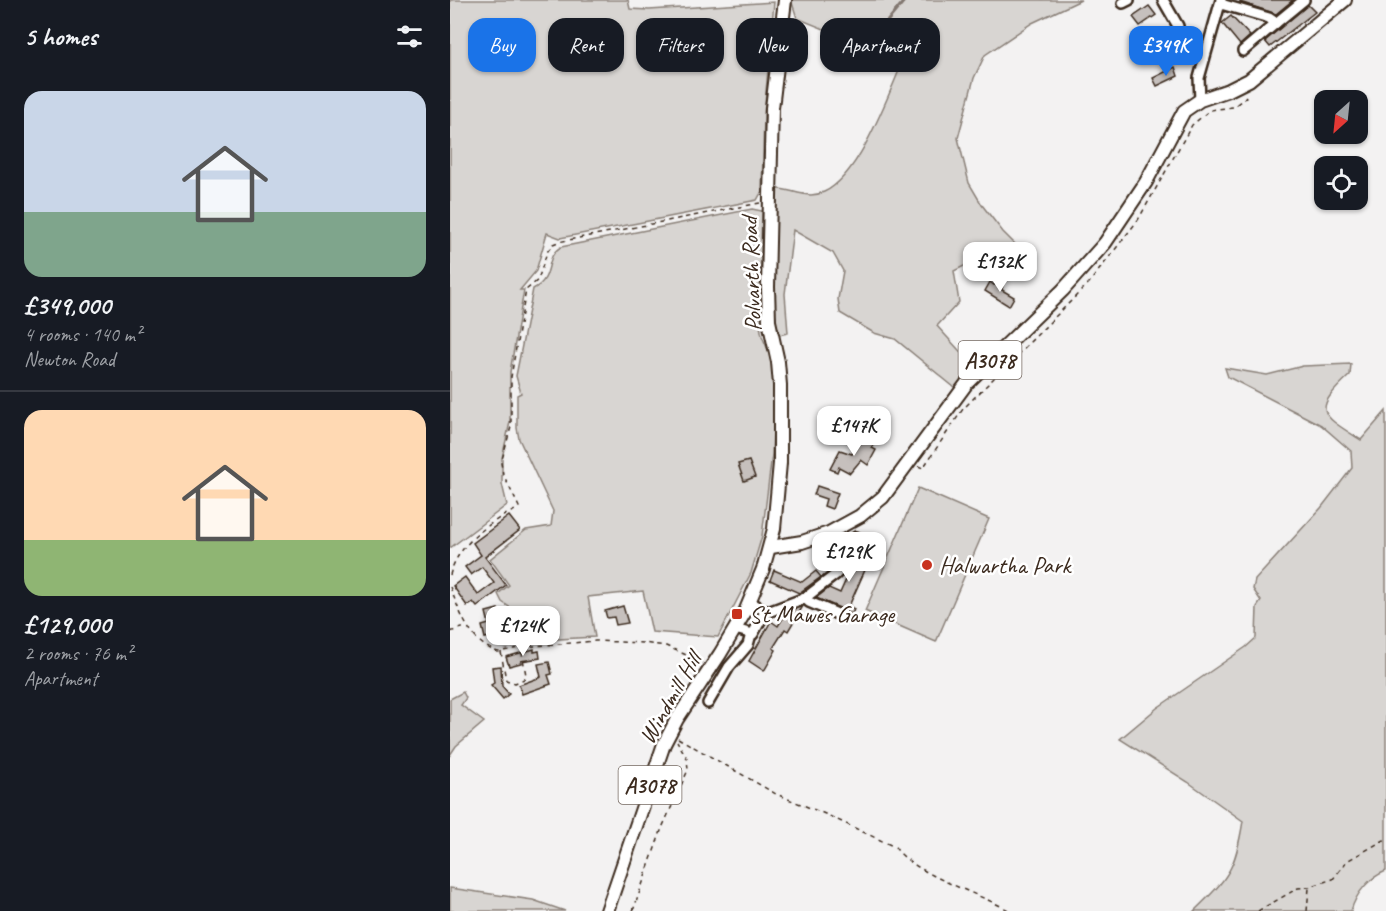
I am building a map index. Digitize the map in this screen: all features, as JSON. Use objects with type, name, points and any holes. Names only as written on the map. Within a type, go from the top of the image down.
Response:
[{"type":"main road","name":"Polvarth Road","points":[[771,547],[780,463],[779,373],[768,313],[770,202],[773,90],[785,0]]},
{"type":"main road","name":"A3078","points":[[771,547],[802,542],[830,533],[860,516],[889,490],[937,420],[967,383],[1063,290],[1104,243],[1146,182],[1188,107],[1249,80],[1346,0]]},
{"type":"main road","name":"Windmill Hill","points":[[607,911],[659,755],[676,719],[750,602],[771,547]]},
{"type":"street","points":[[1163,0],[1178,26]]},
{"type":"street","points":[[1248,11],[1252,0]]},
{"type":"street","points":[[1243,51],[1304,0]]},
{"type":"street","points":[[1200,100],[1199,78],[1221,2],[1269,18],[1276,23]]},
{"type":"street","points":[[708,703],[729,667],[748,645],[751,634],[755,632],[765,612],[805,598],[841,569],[856,537]]},
{"type":"street","points":[[805,598],[809,602],[844,617]]},
{"type":"street","points":[[750,602],[765,612]]},
{"type":"street","points":[[735,629],[751,634]]},
{"type":"path","points":[[450,575],[452,565],[470,541],[497,520],[519,507],[505,479],[501,463],[511,427],[511,378],[526,290],[538,280],[549,248],[558,242],[770,202]]},
{"type":"path","points":[[450,586],[465,626],[493,650],[501,652],[595,641],[657,645],[676,649],[711,667]]},
{"type":"path","points":[[450,632],[465,626]]},
{"type":"path","points":[[501,652],[506,680],[515,683],[525,677],[520,648]]},
{"type":"path","points":[[633,911],[662,828],[688,770],[687,758],[676,741],[678,738],[776,794],[895,847],[902,857],[1010,911]]},
{"type":"path","points":[[1258,911],[1298,888],[1333,879],[1347,861],[1386,839]]},
{"type":"path","points":[[1307,911],[1309,887]]},
{"type":"shaded area","points":[[450,0],[628,0],[630,9],[649,10],[774,2],[773,18],[736,18],[736,72],[768,72],[762,191],[757,200],[560,238],[547,233],[536,271],[520,290],[524,290],[510,372],[510,422],[502,458],[502,484],[507,505],[450,548]]},
{"type":"shaded area","points":[[791,0],[1081,0],[1032,23],[985,55],[974,78],[958,138],[969,183],[982,205],[1003,232],[1025,254],[1018,266],[1000,260],[988,266],[968,264],[954,271],[959,302],[937,326],[978,371],[960,392],[895,339],[874,333],[840,313],[838,299],[843,271],[833,253],[793,230],[785,294],[788,333],[779,335],[773,340],[770,189],[784,189],[810,195],[824,192],[838,182],[864,148],[898,72],[940,72],[940,18],[820,18],[820,27],[808,22],[808,18],[797,18]]},
{"type":"shaded area","points":[[752,209],[762,211],[759,321],[762,336],[774,364],[772,454],[762,536],[751,573],[718,637],[652,632],[643,591],[588,597],[595,637],[522,641],[515,611],[502,602],[498,594],[509,585],[490,559],[526,530],[551,526],[553,511],[519,439],[517,428],[517,395],[521,393],[516,376],[533,289],[545,279],[552,256],[561,247]]},
{"type":"shaded area","points":[[1351,364],[1350,375],[1330,397],[1326,405],[1329,418],[1361,440],[1386,411],[1386,871],[1364,887],[1351,911],[1194,911],[1229,872],[1237,851],[1243,821],[1188,782],[1120,739],[1157,708],[1256,638],[1257,607],[1261,601],[1253,589],[1255,580],[1321,508],[1352,468],[1351,451],[1321,425],[1228,377],[1225,368],[1267,375],[1303,366]]},
{"type":"shaded area","name":"Halwartha Park","points":[[918,488],[989,519],[936,642],[865,611]]},
{"type":"shaded area","points":[[463,692],[466,698],[461,705],[484,722],[456,746],[450,755],[450,699]]},
{"type":"shaded area","points":[[450,888],[533,900],[565,911],[450,911]]},
{"type":"building","points":[[1240,0],[1293,0],[1276,14],[1240,2]]},
{"type":"building","points":[[1308,5],[1315,12],[1270,47],[1265,41]]},
{"type":"building","points":[[1149,6],[1156,15],[1140,26],[1133,17]]},
{"type":"building","points":[[1231,16],[1250,36],[1240,45],[1222,23]]},
{"type":"building","points":[[1175,67],[1178,76],[1157,86],[1153,78]]},
{"type":"building","points":[[1004,278],[1002,290],[1014,297],[1009,306],[985,291],[990,282],[994,285]]},
{"type":"building","points":[[861,437],[874,445],[872,448],[876,450],[868,465],[861,460],[850,473],[839,467],[837,472],[830,469],[840,450],[852,454]]},
{"type":"building","points":[[749,461],[755,477],[744,481],[738,464]]},
{"type":"building","points":[[817,486],[838,493],[832,509],[824,506],[826,499],[814,495]]},
{"type":"building","points":[[509,516],[520,530],[485,557],[506,585],[477,607],[473,602],[467,606],[453,586],[465,577],[478,595],[494,583],[482,567],[471,575],[465,567],[481,555],[473,543]]},
{"type":"building","points":[[861,546],[873,552],[849,606],[854,609],[851,617],[847,611],[816,598],[829,588],[840,593]]},
{"type":"building","points":[[774,570],[802,582],[816,571],[821,577],[799,593],[770,580]]},
{"type":"building","points":[[623,606],[628,623],[616,625],[614,617],[607,618],[605,611]]},
{"type":"building","points":[[803,606],[788,631],[785,629],[773,648],[776,650],[764,671],[749,661],[771,621],[778,626],[787,612]]},
{"type":"building","points":[[498,609],[502,624],[509,623],[511,632],[485,638],[482,626],[489,624],[486,612]]},
{"type":"building","points":[[534,649],[534,652],[539,651],[540,658],[521,661],[521,663],[509,666],[506,657]]},
{"type":"building","points":[[549,662],[552,674],[548,675],[551,684],[522,694],[519,685],[541,677],[538,664]]},
{"type":"building","points":[[501,666],[502,686],[509,694],[503,699],[491,685],[494,683],[492,667]]},
{"type":"waterway","points":[[890,18],[905,0]]},
{"type":"place","name":"Halwartha Park","points":[[927,565]]},
{"type":"place","name":"St Mawes Garage","points":[[737,614]]}]
